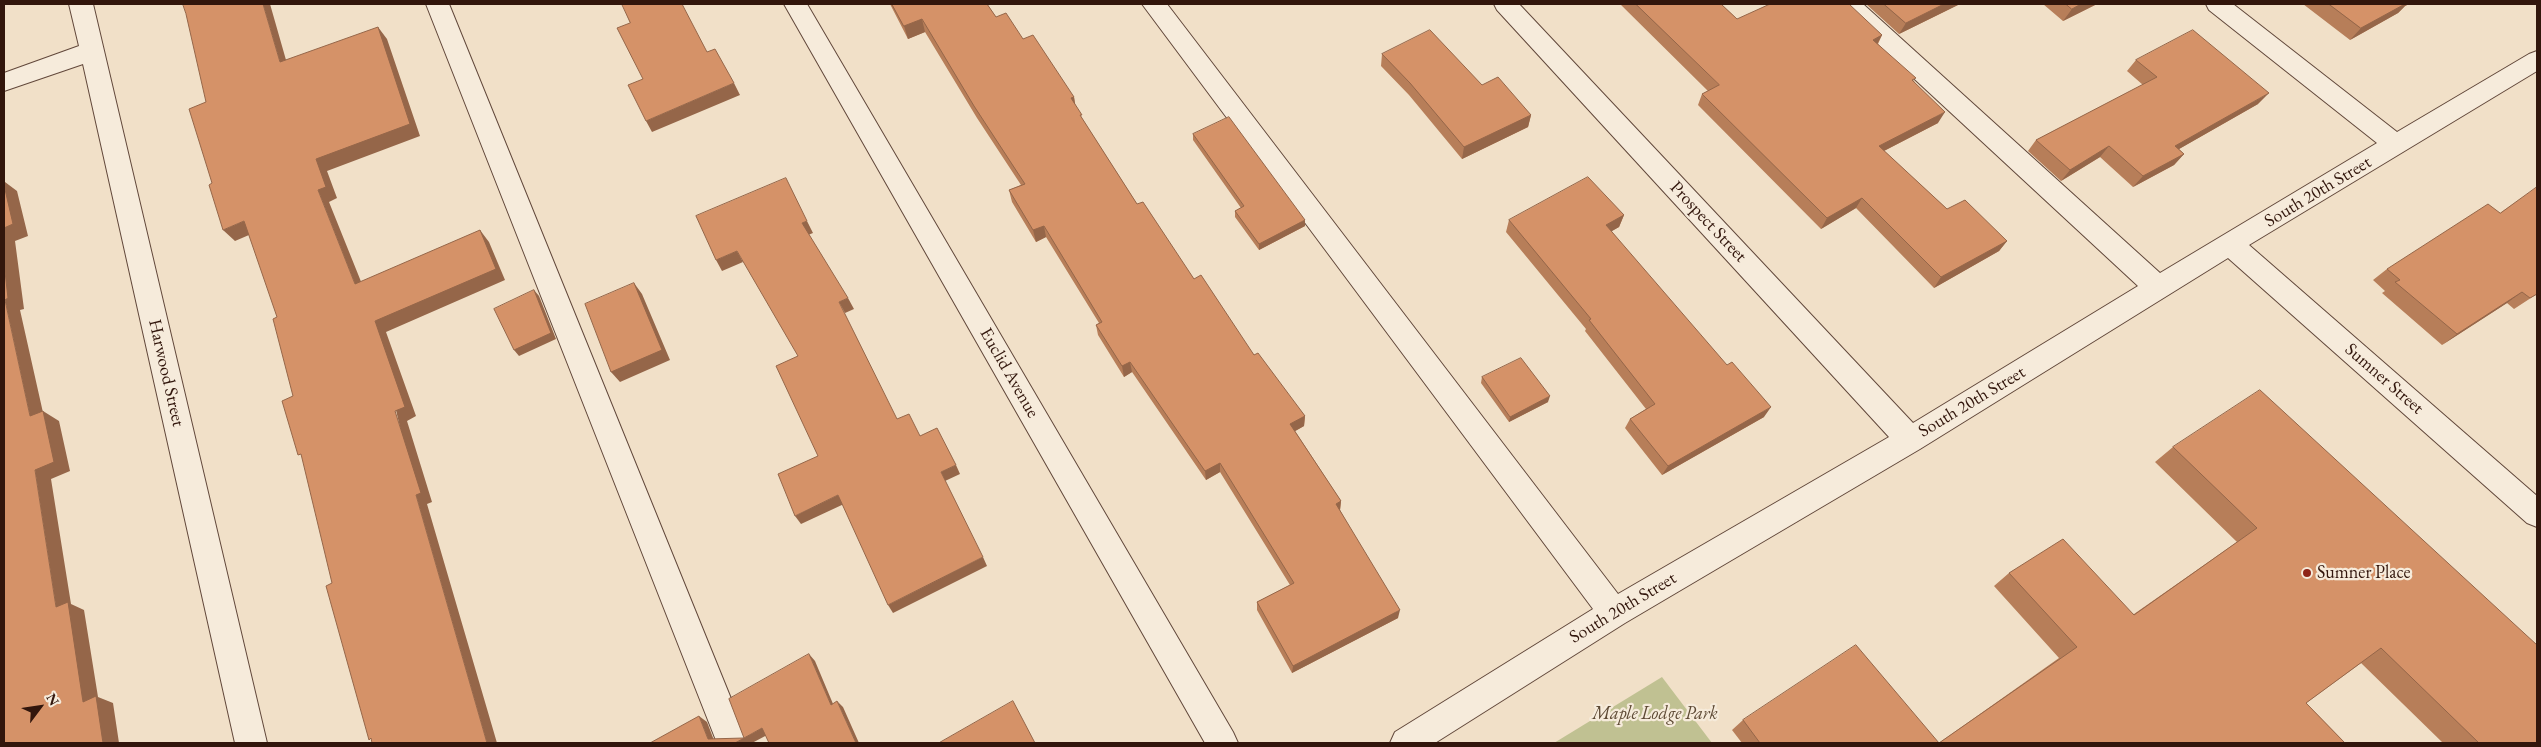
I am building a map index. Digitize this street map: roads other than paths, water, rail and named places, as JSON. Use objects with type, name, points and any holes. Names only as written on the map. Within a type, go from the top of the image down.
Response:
[{"type":"street","name":"Harwood Street","points":[[81,4],[251,743]]},
{"type":"street","points":[[437,4],[733,743]]},
{"type":"street","name":"Euclid Avenue","points":[[795,4],[1222,743]]},
{"type":"street","points":[[1154,4],[1614,613]]},
{"type":"street","name":"Prospect Street","points":[[1505,4],[1910,440]]},
{"type":"street","points":[[1848,4],[2159,289]]},
{"type":"street","points":[[2217,4],[2397,145]]},
{"type":"street","points":[[4,82],[92,51]]},
{"type":"street","name":"South 20th Street","points":[[1406,743],[1614,613],[1910,440],[2230,244],[2537,60]]},
{"type":"street","name":"Sumner Street","points":[[2230,244],[2537,514]]},
{"type":"place","name":"Sumner Place","points":[[2307,573]]},
{"type":"park label","name":"Maple Lodge Park","points":[[1655,714]]}]
